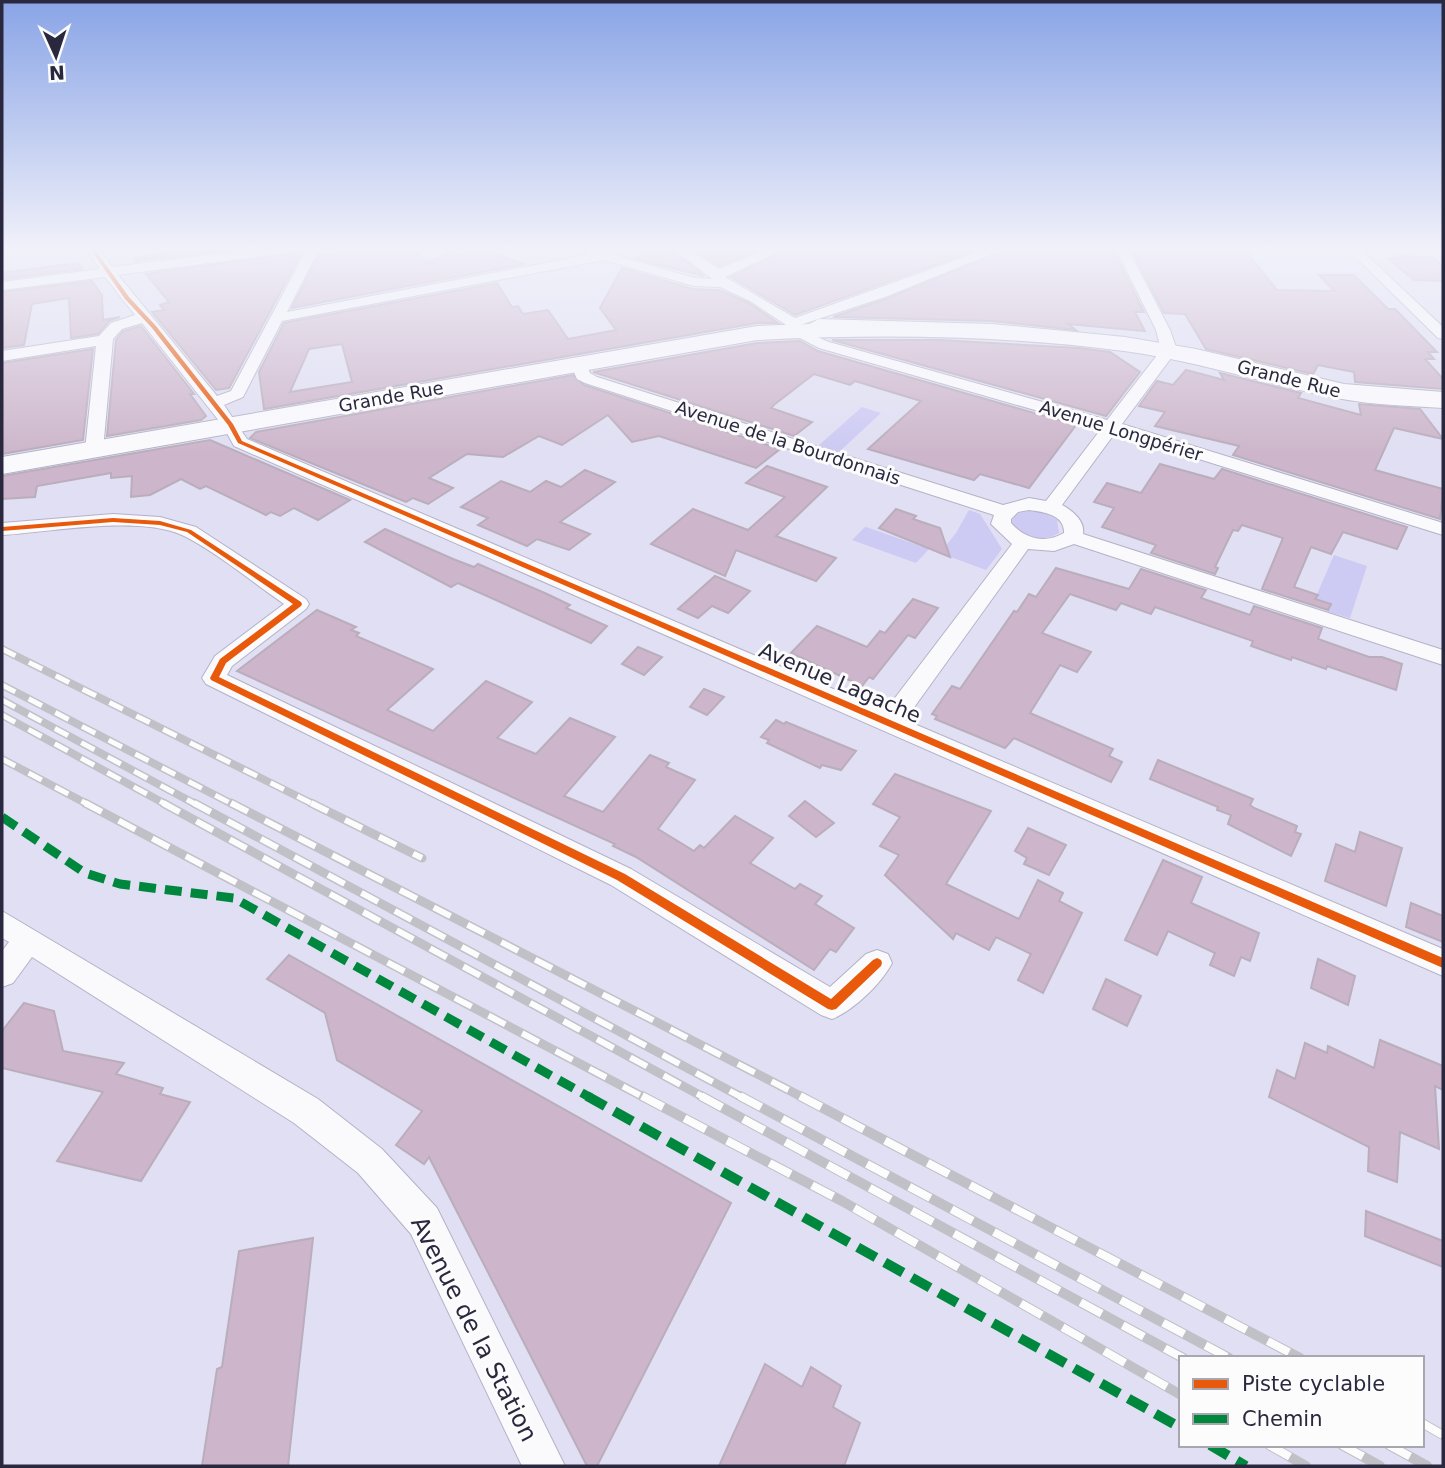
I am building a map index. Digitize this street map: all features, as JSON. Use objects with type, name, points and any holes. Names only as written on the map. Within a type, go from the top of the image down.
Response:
[{"type":"main road","name":"Grande Rue","points":[[13,464],[802,325],[844,329],[992,331],[1169,350],[1344,392],[1443,400]]},
{"type":"street","name":"Avenue Lagache","points":[[142,316],[231,425],[240,442],[1443,963]]},
{"type":"street","points":[[213,404],[237,394],[277,318],[290,316]]},
{"type":"street","name":"Avenue Longpérier","points":[[785,316],[802,325],[824,345],[1112,428],[1443,529]]},
{"type":"street","points":[[802,325],[826,316]]},
{"type":"street","points":[[1050,508],[1169,350],[1156,316]]},
{"type":"street","points":[[1423,316],[1443,335]]},
{"type":"street","points":[[94,450],[98,372],[104,340],[114,328],[144,318]]},
{"type":"street","points":[[2,356],[104,340]]},
{"type":"street","name":"Avenue de la Bourdonnais","points":[[579,365],[583,376],[591,380],[1004,512]]},
{"type":"street","points":[[1072,537],[1073,524],[1069,518],[1050,508],[1029,504],[1004,512],[1001,524],[1005,531],[1023,542],[1057,545],[1072,537],[1443,658]]},
{"type":"street","points":[[2,529],[113,520],[160,523],[189,531],[298,604],[223,661],[214,678],[621,877],[832,1005],[877,963]]},
{"type":"street","points":[[889,723],[1023,542]]},
{"type":"street","name":"Avenue de la Station","points":[[2,923],[306,1111],[370,1161],[424,1221],[544,1466]]},
{"type":"street","points":[[2,974],[28,940]]},
{"type":"shaded area","points":[[862,407],[881,413],[839,452],[818,446]]},
{"type":"shaded area","points":[[969,510],[980,514],[1002,549],[986,570],[940,553]]},
{"type":"shaded area","points":[[1029,511],[1045,513],[1057,520],[1059,533],[1046,538],[1032,538],[1020,532],[1011,522],[1016,514]]},
{"type":"shaded area","points":[[866,526],[929,549],[916,563],[852,540]]},
{"type":"shaded area","points":[[1334,555],[1367,566],[1350,618],[1328,612],[1330,604],[1315,599]]},
{"type":"building","points":[[2,316],[30,316],[24,345],[2,348]]},
{"type":"building","points":[[70,316],[103,316],[103,320],[120,317],[109,321],[98,334],[71,338]]},
{"type":"building","points":[[155,316],[268,316],[229,388],[216,390]]},
{"type":"building","points":[[324,316],[552,316],[568,339],[616,330],[605,316],[767,316],[778,323],[757,323],[264,409],[259,372],[284,323]],"holes":[[[342,344],[352,382],[290,392],[309,349]]]},
{"type":"building","points":[[1137,316],[1145,331],[1068,324],[1076,330],[992,321],[833,317]]},
{"type":"building","points":[[1186,316],[1401,316],[1437,352],[1428,352],[1434,359],[1425,359],[1443,379],[1443,389],[1355,382],[1354,372],[1318,365],[1313,374],[1206,349]]},
{"type":"building","points":[[141,326],[194,394],[190,394],[206,416],[201,420],[107,436],[116,340],[123,331]]},
{"type":"building","points":[[832,340],[941,340],[1078,348],[1110,352],[1140,372],[1106,416]]},
{"type":"building","points":[[800,341],[818,351],[1076,425],[1029,488],[980,474],[974,480],[868,449],[921,401],[855,381],[850,385],[814,374],[775,404],[771,408],[812,422],[794,436],[593,372],[757,343]]},
{"type":"building","points":[[93,349],[83,440],[2,454],[2,363]]},
{"type":"building","points":[[1186,370],[1224,380],[1220,373],[1301,393],[1298,398],[1361,415],[1359,404],[1420,409],[1443,439],[1394,428],[1375,470],[1443,489],[1440,519],[1233,455],[1239,446],[1155,426],[1165,412],[1139,406],[1157,381],[1173,385]]},
{"type":"building","points":[[573,375],[584,385],[780,449],[756,468],[659,436],[632,442],[608,415],[562,445],[539,436],[503,457],[467,454],[429,478],[453,488],[428,504],[413,498],[406,502],[250,438],[256,432]]},
{"type":"building","points":[[210,440],[350,500],[318,520],[294,508],[280,516],[271,512],[266,515],[206,486],[200,489],[181,479],[150,495],[131,497],[132,476],[111,478],[111,473],[37,486],[35,497],[2,499],[2,476]]},
{"type":"building","points":[[1160,464],[1214,479],[1222,469],[1407,527],[1397,549],[1343,532],[1331,554],[1311,547],[1294,587],[1318,595],[1315,599],[1331,604],[1328,610],[1262,589],[1283,538],[1242,525],[1238,531],[1233,530],[1215,567],[1218,568],[1215,574],[1151,553],[1156,545],[1102,527],[1114,508],[1094,502],[1107,483],[1141,493]]},
{"type":"building","points":[[767,466],[827,487],[776,536],[836,558],[816,581],[736,550],[725,576],[651,544],[693,509],[748,530],[785,497],[746,483]]},
{"type":"building","points":[[585,470],[615,482],[560,522],[590,534],[569,550],[537,539],[527,546],[478,525],[488,518],[461,507],[501,481],[530,492],[546,481],[561,487]]},
{"type":"building","points":[[896,509],[916,516],[913,519],[940,528],[950,557],[879,528]]},
{"type":"building","points":[[385,529],[453,559],[474,567],[478,564],[547,594],[570,605],[566,608],[607,626],[591,643],[458,583],[451,587],[365,542]]},
{"type":"building","points":[[1056,568],[1129,589],[1141,569],[1206,590],[1201,598],[1250,615],[1254,606],[1322,628],[1318,639],[1369,657],[1382,657],[1402,664],[1396,690],[1327,666],[1326,669],[1292,657],[1291,660],[1251,646],[1253,641],[1155,607],[1151,614],[1121,603],[1116,610],[1070,594],[1042,633],[1091,652],[1077,672],[1060,665],[1030,713],[1113,749],[1109,756],[1122,762],[1111,782],[1014,738],[1005,748],[935,719],[937,716],[932,714],[952,686],[960,689],[1014,611],[1017,612],[1029,594],[1036,597]]},
{"type":"building","points":[[715,576],[750,591],[728,613],[712,606],[698,618],[678,609]]},
{"type":"building","points":[[913,599],[938,608],[915,638],[908,635],[873,679],[869,677],[862,686],[791,653],[817,626],[867,647],[880,631],[885,633]]},
{"type":"building","points":[[317,610],[356,627],[351,630],[359,633],[356,636],[433,669],[387,710],[433,731],[486,681],[532,702],[497,738],[536,754],[570,718],[615,737],[564,796],[603,812],[650,755],[669,763],[666,767],[695,780],[658,829],[694,851],[700,845],[704,848],[735,816],[773,838],[750,863],[795,889],[800,884],[822,896],[815,904],[854,928],[836,952],[830,949],[814,970],[636,857],[613,846],[615,844],[237,671]]},
{"type":"building","points":[[638,647],[662,657],[644,675],[622,664]]},
{"type":"building","points":[[704,689],[724,697],[707,715],[690,707]]},
{"type":"building","points":[[776,720],[856,751],[841,770],[822,765],[820,768],[767,743],[769,740],[761,737]]},
{"type":"building","points":[[1158,760],[1253,799],[1250,805],[1254,808],[1297,826],[1295,832],[1301,834],[1291,856],[1228,824],[1231,815],[1217,810],[1218,807],[1150,779]]},
{"type":"building","points":[[895,774],[991,811],[946,884],[1019,919],[1038,880],[1063,893],[1059,901],[1082,913],[1043,993],[1018,980],[1031,954],[996,937],[989,950],[956,933],[953,939],[885,875],[899,855],[880,846],[900,817],[873,804]]},
{"type":"building","points":[[805,801],[834,823],[816,837],[789,816]]},
{"type":"building","points":[[1028,828],[1066,845],[1049,875],[1024,864],[1027,858],[1015,851]]},
{"type":"building","points":[[1360,832],[1402,848],[1386,906],[1325,881],[1336,844],[1355,852]]},
{"type":"building","points":[[1163,860],[1202,877],[1191,903],[1259,933],[1250,961],[1241,957],[1234,976],[1210,965],[1215,953],[1168,931],[1157,955],[1125,940]]},
{"type":"building","points":[[1411,903],[1443,916],[1443,942],[1406,927]]},
{"type":"building","points":[[289,955],[731,1203],[597,1466],[587,1466],[429,1157],[424,1164],[396,1145],[422,1111],[337,1060],[325,1013],[267,979]]},
{"type":"building","points":[[1318,959],[1355,976],[1348,1005],[1311,988]]},
{"type":"building","points":[[1106,979],[1141,996],[1127,1026],[1093,1009]]},
{"type":"building","points":[[24,1003],[54,1011],[63,1051],[124,1063],[116,1074],[163,1088],[160,1094],[190,1102],[141,1181],[57,1161],[103,1092],[2,1068],[2,1031]]},
{"type":"building","points":[[1380,1040],[1443,1066],[1443,1090],[1435,1086],[1439,1149],[1400,1132],[1397,1182],[1368,1171],[1369,1147],[1269,1097],[1277,1070],[1295,1079],[1305,1043],[1327,1053],[1328,1046],[1374,1068]]},
{"type":"building","points":[[1366,1211],[1443,1241],[1443,1267],[1365,1236]]},
{"type":"building","points":[[313,1238],[288,1466],[202,1466],[217,1369],[222,1367],[239,1251]]},
{"type":"building","points":[[765,1364],[802,1387],[811,1367],[841,1386],[833,1407],[860,1423],[844,1466],[719,1466]]},
{"type":"railway","points":[[2,649],[315,805]]},
{"type":"railway","points":[[2,685],[234,805]]},
{"type":"railway","points":[[2,700],[197,805]]},
{"type":"railway","points":[[2,715],[167,805]]},
{"type":"railway","points":[[2,759],[89,805]]},
{"type":"railway","points":[[85,803],[645,1098]]},
{"type":"railway","points":[[163,803],[705,1098]]},
{"type":"railway","points":[[194,803],[743,1098]]},
{"type":"railway","points":[[231,803],[804,1098]]},
{"type":"railway","points":[[311,803],[422,858]]},
{"type":"railway","points":[[642,1096],[842,1201],[1179,1394]]},
{"type":"railway","points":[[701,1096],[1179,1356]]},
{"type":"railway","points":[[740,1096],[1225,1356]]},
{"type":"railway","points":[[800,1096],[1296,1356]]},
{"type":"railway","points":[[1424,1424],[1443,1435]]},
{"type":"railway","points":[[1273,1447],[1306,1466]]},
{"type":"railway","points":[[1346,1447],[1380,1466]]},
{"type":"railway","points":[[1393,1447],[1427,1466]]},
{"type":"marked path","points":[[2,817],[85,873],[120,884],[234,898],[1179,1427]]},
{"type":"marked path","points":[[1213,1447],[1246,1466]]},
{"type":"cycle path","points":[[143,316],[231,425],[240,442],[1443,963]]},
{"type":"cycle path","points":[[2,529],[113,520],[160,523],[189,531],[298,604],[223,661],[214,678],[621,877],[832,1005],[877,963]]}]
